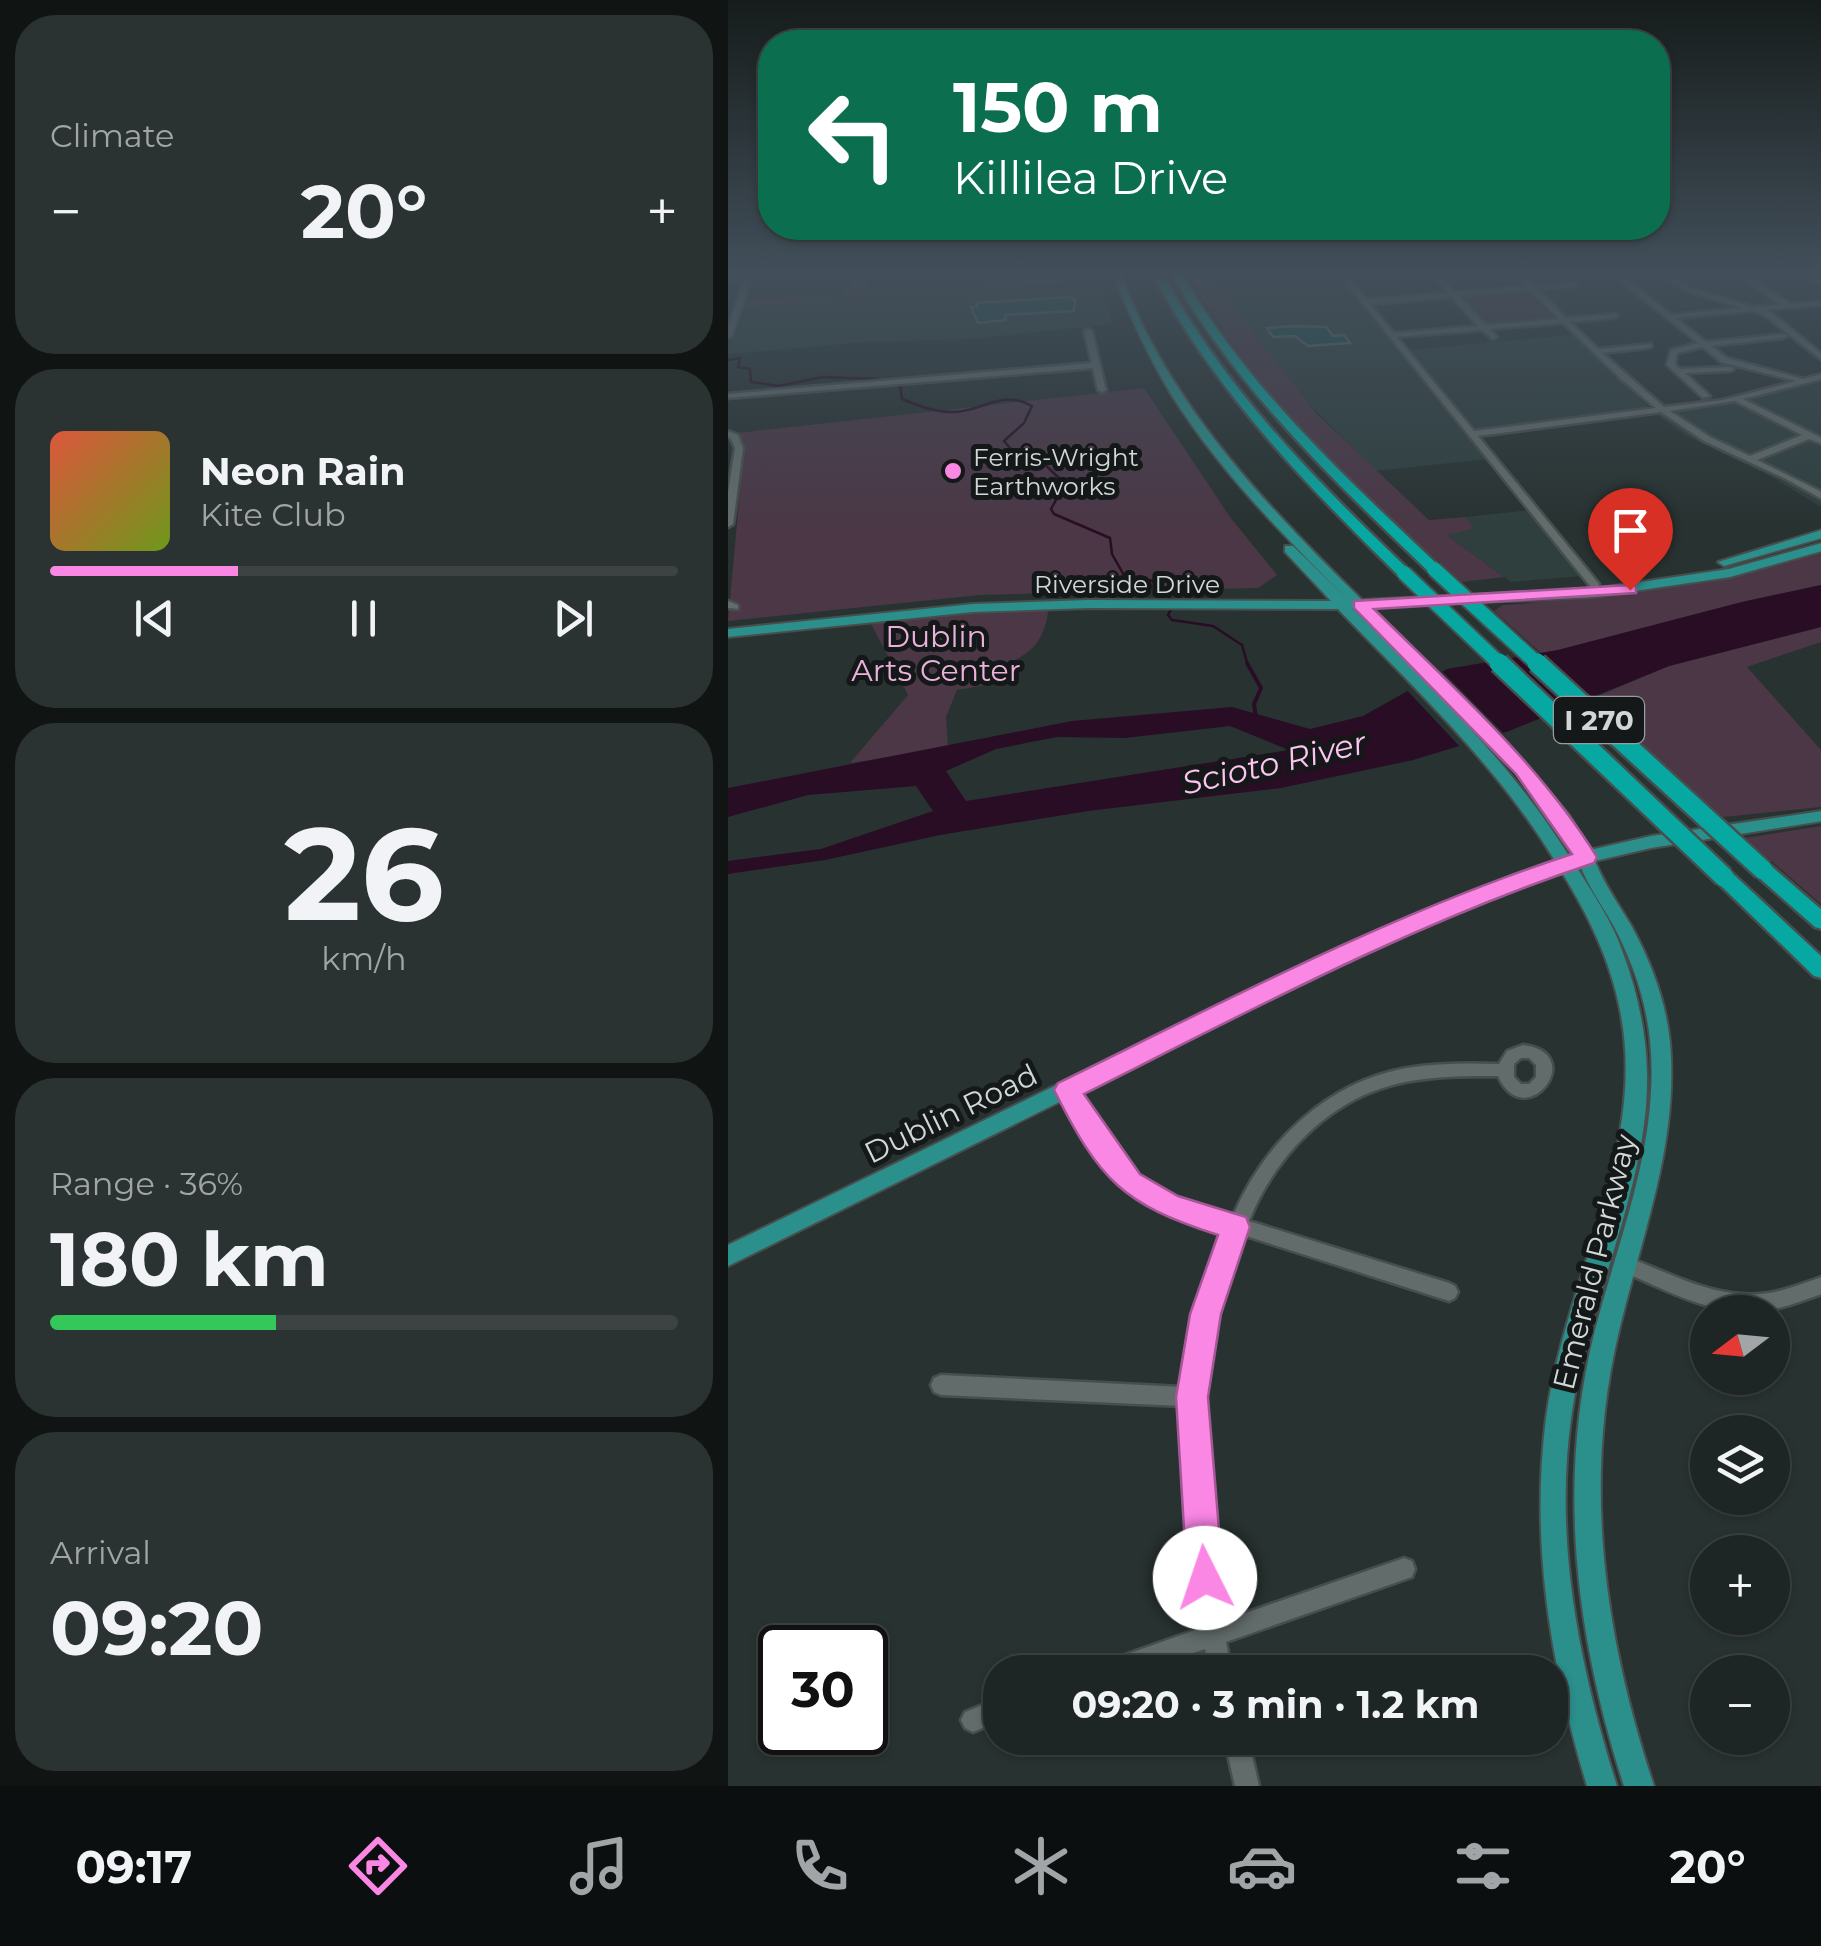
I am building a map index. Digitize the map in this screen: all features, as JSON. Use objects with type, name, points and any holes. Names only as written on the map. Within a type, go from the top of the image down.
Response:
[{"type":"highway","name":"I 270","points":[[1209,358],[1321,490],[1404,573],[1822,970]]},
{"type":"highway","name":"I 270","points":[[1231,358],[1320,460],[1434,569],[1822,922]]},
{"type":"main road","name":"Emerald Parkway","points":[[1146,358],[1169,398],[1213,459],[1340,605],[1492,762],[1576,861],[1648,982],[1660,1044],[1663,1112],[1658,1152],[1598,1374],[1585,1490],[1598,1632],[1639,1786]]},
{"type":"main road","name":"Emerald Parkway","points":[[1156,358],[1179,397],[1284,527],[1503,748],[1560,816],[1625,980],[1638,1070],[1632,1145],[1567,1368],[1558,1415],[1553,1489],[1565,1631],[1579,1707],[1602,1786]]},
{"type":"main road","name":"Riverside Drive","points":[[1526,594],[1732,560],[1822,534]]},
{"type":"main road","name":"Riverside Drive","points":[[728,633],[973,608],[1088,604],[1340,605],[1593,593],[1678,583],[1763,566],[1822,547]]},
{"type":"main road","name":"Dublin Road","points":[[728,1256],[1344,952],[1519,880],[1576,861],[1686,835],[1822,816]]},
{"type":"street","points":[[1094,358],[1102,390]]},
{"type":"street","points":[[1414,358],[1594,584]]},
{"type":"street","points":[[1608,358],[1693,431],[1820,492]]},
{"type":"street","points":[[1670,358],[1677,371],[1706,396]]},
{"type":"street","points":[[1716,358],[1721,364],[1786,383]]},
{"type":"street","points":[[1677,371],[1721,364],[1800,379]]},
{"type":"street","points":[[728,396],[1096,365]]},
{"type":"street","points":[[1474,434],[1738,399],[1822,376]]},
{"type":"street","points":[[1738,399],[1822,442]]},
{"type":"street","points":[[1752,459],[1822,431]]},
{"type":"street","points":[[728,434],[734,437],[738,448],[728,524]]},
{"type":"street","points":[[1217,1655],[1192,1397],[1206,1314],[1236,1227],[1275,1153],[1320,1112],[1370,1086],[1421,1070],[1503,1070]]},
{"type":"street","points":[[1068,1090],[1106,1154],[1130,1183],[1170,1207],[1449,1292]]},
{"type":"street","points":[[1627,1264],[1727,1304],[1764,1306],[1822,1285]]},
{"type":"street","points":[[941,1384],[1192,1397]]},
{"type":"street","points":[[1155,1655],[1404,1569]]},
{"type":"street","points":[[973,1720],[983,1716]]},
{"type":"street","points":[[1240,1755],[1247,1786]]},
{"type":"shaded area","points":[[1271,358],[1597,358],[1654,412],[1482,436],[1498,458],[1375,471],[1292,386]]},
{"type":"shaded area","points":[[1821,378],[1821,507],[1774,478],[1685,435],[1654,412],[1735,403]]},
{"type":"shaded area","points":[[1539,509],[1593,575],[1511,582],[1446,534],[1472,529],[1466,517]]},
{"type":"green space","points":[[1242,358],[1273,358],[1317,414],[1429,520],[1466,517],[1473,529],[1447,535],[1504,577],[1462,582],[1349,478]]},
{"type":"green space","points":[[1144,388],[1230,517],[1277,575],[1258,588],[980,595],[728,621],[744,446],[737,433]]},
{"type":"green space","points":[[1821,551],[1821,585],[1558,650],[1541,653],[1494,611],[1503,605],[1538,603],[1497,602],[1661,586],[1741,572]]},
{"type":"green space","name":"Dublin Arts Center","points":[[1049,605],[1040,639],[1013,661],[1016,680],[957,690],[946,717],[948,748],[850,763],[908,695],[868,618]]},
{"type":"green space","points":[[1821,627],[1821,642],[1747,667],[1821,750],[1821,807],[1723,817],[1591,699],[1669,666]]},
{"type":"green space","points":[[1822,826],[1821,904],[1745,838]]},
{"type":"water","name":"Scioto River","points":[[1821,585],[1821,627],[1669,666],[1509,731],[1413,760],[1281,788],[1088,811],[728,874],[728,861],[821,849],[933,811],[916,786],[808,795],[728,817],[728,788],[1072,721],[1232,707],[1310,729],[1363,716],[1447,669],[1558,650]],"holes":[[[1230,726],[1289,750],[966,801],[946,771],[996,749],[1057,737],[1125,738]]]},
{"type":"pier","points":[[1439,668],[1507,737],[1463,750],[1404,687]]},
{"type":"waterway","points":[[728,360],[738,358]]},
{"type":"waterway","points":[[740,358],[738,367],[750,369],[751,382],[779,386],[823,377],[879,379]]},
{"type":"waterway","points":[[887,379],[899,379],[902,399],[935,410],[956,412],[1012,399],[1032,406],[1024,423],[1004,441],[1016,455],[1038,458],[1061,480],[1061,491],[1051,509],[1054,514],[1110,538],[1112,554],[1125,577],[1154,581],[1172,601]]},
{"type":"waterway","points":[[1171,609],[1168,615],[1172,620],[1213,626],[1242,645],[1247,664]]},
{"type":"waterway","points":[[1247,664],[1261,688],[1254,704],[1256,718]]},
{"type":"place","name":"Ferris-Wright Earthworks","points":[[953,471]]},
{"type":"route","points":[[1205,1578],[1192,1397],[1206,1314],[1236,1227],[1170,1207],[1130,1183],[1106,1154],[1068,1090],[1344,952],[1519,880],[1586,857],[1523,770],[1360,604],[1630,590]]}]
